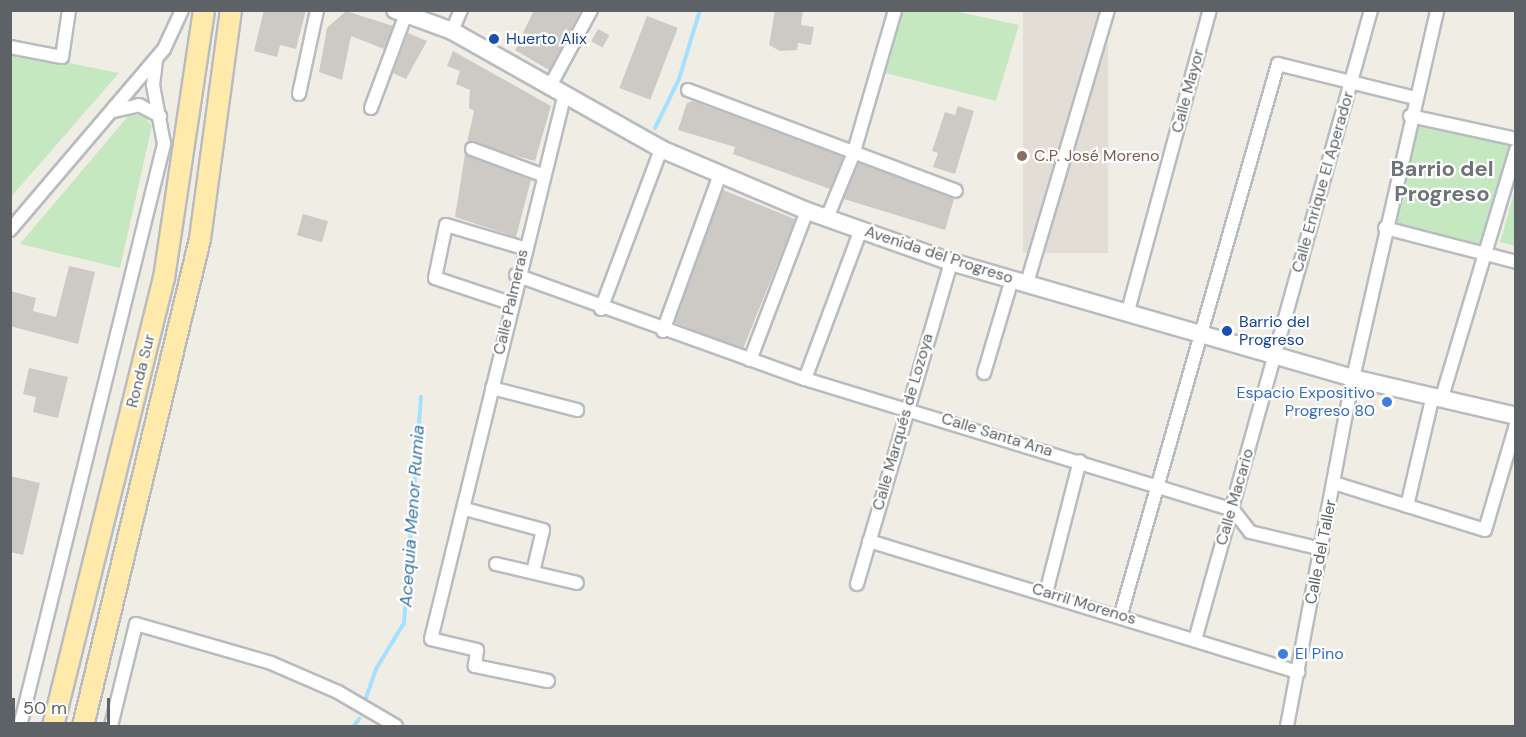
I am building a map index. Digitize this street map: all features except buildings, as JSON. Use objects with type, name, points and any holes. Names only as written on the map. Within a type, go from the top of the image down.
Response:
[{"type":"main road","name":"Ronda Sur","points":[[53,726],[164,278],[204,10]]},
{"type":"main road","name":"Ronda Sur","points":[[83,726],[200,239],[231,10]]},
{"type":"main road","name":"Avenida del Progreso","points":[[400,12],[452,31],[557,93],[661,149],[719,177],[807,211],[951,262],[1128,311],[1353,378],[1438,396],[1515,416]]},
{"type":"street","points":[[10,47],[62,57],[69,10]]},
{"type":"street","points":[[12,225],[156,59],[183,10]]},
{"type":"street","points":[[299,93],[317,10]]},
{"type":"street","points":[[452,31],[460,10]]},
{"type":"street","name":"Calle Palmeras","points":[[548,681],[475,666],[477,650],[431,639],[465,509],[516,274],[542,175],[557,93],[591,10]]},
{"type":"street","points":[[827,218],[853,155],[895,10]]},
{"type":"street","points":[[984,374],[1020,281],[1108,10]]},
{"type":"street","name":"Calle Mayor","points":[[1128,311],[1210,10]]},
{"type":"street","name":"Calle Enrique El Aperador","points":[[1274,354],[1371,10]]},
{"type":"street","name":"Calle del Taller","points":[[1287,726],[1353,378],[1410,116],[1437,10]]},
{"type":"street","points":[[370,108],[400,12]]},
{"type":"street","points":[[20,726],[164,144],[156,59]]},
{"type":"street","points":[[1121,614],[1161,487],[1201,333],[1278,64],[1415,98]]},
{"type":"street","points":[[688,90],[738,105],[853,155],[956,191]]},
{"type":"street","points":[[113,111],[139,105],[160,116]]},
{"type":"street","points":[[1410,116],[1515,139]]},
{"type":"street","points":[[472,149],[542,175]]},
{"type":"street","points":[[601,309],[661,149]]},
{"type":"street","points":[[1407,506],[1438,396],[1485,254],[1515,150]]},
{"type":"street","points":[[663,331],[719,177]]},
{"type":"street","points":[[750,360],[807,211]]},
{"type":"street","points":[[510,303],[435,278],[447,225],[523,248]]},
{"type":"street","points":[[1385,228],[1515,262]]},
{"type":"street","points":[[805,379],[861,230]]},
{"type":"street","name":"Calle Marqués de Lozoya","points":[[857,584],[905,406],[951,262]]},
{"type":"street","name":"Calle Santa Ana","points":[[516,274],[601,309],[805,379],[905,406],[1233,510]]},
{"type":"street","name":"Calle Macario","points":[[1194,640],[1233,510],[1274,354]]},
{"type":"street","points":[[492,388],[578,410]]},
{"type":"street","points":[[1334,483],[1485,530],[1515,425]]},
{"type":"street","points":[[1046,592],[1080,461]]},
{"type":"street","points":[[465,509],[543,530],[533,572]]},
{"type":"street","points":[[1233,510],[1250,532],[1322,549]]},
{"type":"street","name":"Carril Morenos","points":[[868,541],[1121,614],[1194,640],[1298,672]]},
{"type":"street","points":[[496,564],[577,583]]},
{"type":"street","points":[[111,726],[136,624],[271,663],[338,692],[396,726]]},
{"type":"shaded area","points":[[1023,11],[1108,11],[1108,253],[1023,253]]},
{"type":"green space","points":[[903,11],[954,11],[1019,25],[996,101],[886,73]]},
{"type":"green space","points":[[10,51],[119,73],[11,197],[10,197]]},
{"type":"green space","points":[[129,115],[143,115],[152,126],[120,268],[20,244]]},
{"type":"green space","points":[[1410,116],[1515,138],[1491,251],[1386,228]]},
{"type":"green space","points":[[1515,190],[1515,246],[1500,242]]},
{"type":"waterway","name":"Acequia Menor Rumia","points":[[655,128],[679,79],[700,10]]},
{"type":"waterway","name":"Acequia Menor Rumia","points":[[366,698],[376,669],[404,623],[421,397]]},
{"type":"waterway","name":"Acequia Menor Rumia","points":[[354,726],[359,719]]},
{"type":"place","name":"Huerto Alix","points":[[494,39]]},
{"type":"place","name":"C.P. José Moreno","points":[[1022,156]]},
{"type":"place","name":"Barrio del Progreso","points":[[1227,331]]},
{"type":"place","name":"Espacio Expositivo Progreso 80","points":[[1387,402]]},
{"type":"place","name":"El Pino","points":[[1283,654]]},
{"type":"district","name":"Barrio del Progreso","points":[[1442,180]]}]
